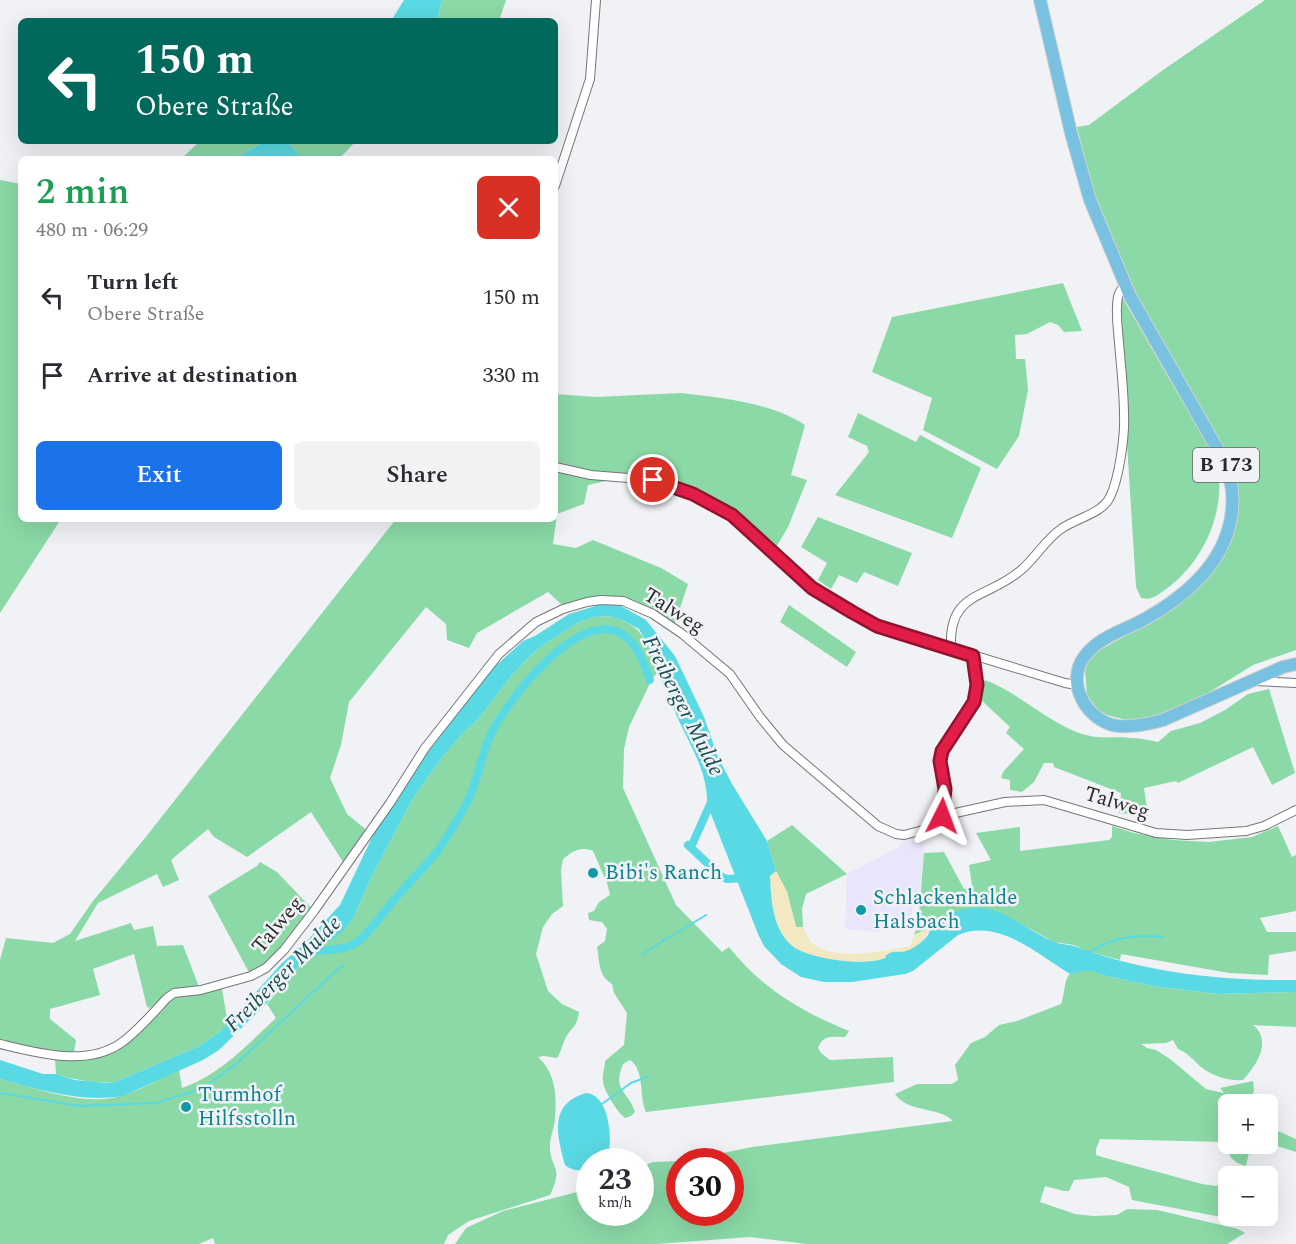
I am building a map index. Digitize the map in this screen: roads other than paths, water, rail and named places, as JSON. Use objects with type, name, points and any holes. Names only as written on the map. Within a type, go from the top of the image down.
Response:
[{"type":"main road","name":"B 173","points":[[1040,0],[1071,133],[1090,200],[1125,286],[1226,464],[1232,490],[1232,517],[1222,546],[1204,575],[1175,602],[1101,641],[1085,655],[1079,664],[1077,685]]},
{"type":"main road","points":[[1077,685],[1081,700],[1089,711],[1106,722],[1118,726],[1146,724],[1163,720],[1283,667],[1296,664]]},
{"type":"street","points":[[558,177],[590,79],[596,0]]},
{"type":"street","points":[[951,650],[950,635],[953,623],[960,608],[970,598],[991,590],[1020,572],[1059,530],[1098,509],[1111,496],[1120,459],[1124,426],[1117,321],[1118,296],[1125,286]]},
{"type":"street","points":[[558,468],[591,475],[653,480],[693,494],[732,515],[812,588],[877,626],[1065,684],[1077,685]]},
{"type":"street","name":"Talweg","points":[[0,1044],[51,1055],[98,1054],[121,1043],[174,993],[201,990],[251,976],[266,968],[284,950],[314,910],[390,803],[424,748],[500,654],[536,622],[563,609],[587,602],[601,600],[623,602],[653,614],[681,633],[730,674],[783,745],[878,826],[896,834],[904,835],[923,830],[942,816],[1005,802],[1044,800],[1156,833],[1188,835],[1246,831],[1264,826],[1296,810]]},
{"type":"street","points":[[942,816],[945,789],[940,761],[942,751],[974,702],[977,685],[973,656]]},
{"type":"street","points":[[1251,681],[1296,683]]},
{"type":"water","points":[[404,0],[442,0],[438,18],[393,18]]},
{"type":"water","points":[[260,144],[289,144],[300,156],[239,156]]},
{"type":"water","name":"Freiberger Mulde","points":[[602,604],[621,606],[646,620],[675,656],[704,717],[718,757],[767,841],[776,871],[770,876],[776,920],[784,937],[797,949],[834,960],[861,962],[882,959],[890,953],[904,952],[915,947],[926,937],[932,927],[948,915],[968,908],[981,908],[1010,917],[1060,944],[1074,946],[1103,956],[1185,974],[1241,979],[1296,980],[1296,992],[1218,994],[1153,986],[1090,971],[1070,974],[1031,948],[988,931],[973,931],[958,935],[913,971],[905,974],[852,982],[824,982],[801,977],[781,964],[764,946],[758,934],[707,804],[705,782],[698,761],[639,629],[609,616],[594,617],[579,622],[549,641],[531,655],[511,676],[479,718],[441,759],[413,798],[372,876],[353,919],[339,935],[312,952],[266,1004],[219,1050],[203,1060],[123,1096],[76,1097],[0,1079],[0,1060],[43,1074],[56,1074],[75,1080],[115,1082],[197,1047],[221,1031],[282,963],[304,944],[340,905],[376,829],[422,756],[489,672],[523,641],[569,614]]},
{"type":"water","points":[[586,1093],[601,1102],[610,1132],[610,1148],[576,1148],[576,1170],[565,1165],[558,1132],[561,1113],[574,1098]]},
{"type":"waterway","name":"Freiberger Mulde","points":[[305,951],[342,948],[356,943],[431,859],[448,836],[469,798],[487,743],[499,719],[528,681],[565,645],[585,634],[604,629],[622,634],[636,649],[650,680]]},
{"type":"waterway","points":[[691,847],[713,798]]},
{"type":"waterway","points":[[688,845],[722,877],[747,878]]},
{"type":"waterway","points":[[642,954],[706,915]]},
{"type":"waterway","points":[[1088,953],[1124,938],[1163,937]]},
{"type":"waterway","points":[[0,1093],[79,1106],[156,1103],[197,1090],[236,1064],[340,967],[345,966]]},
{"type":"waterway","points":[[602,1104],[631,1083],[647,1077]]},
{"type":"place","name":"Bibi's Ranch","points":[[593,873]]},
{"type":"place","name":"Schlackenhalde Halsbach","points":[[861,910]]},
{"type":"place","name":"Turmhof Hilfsstolln","points":[[186,1107]]}]
